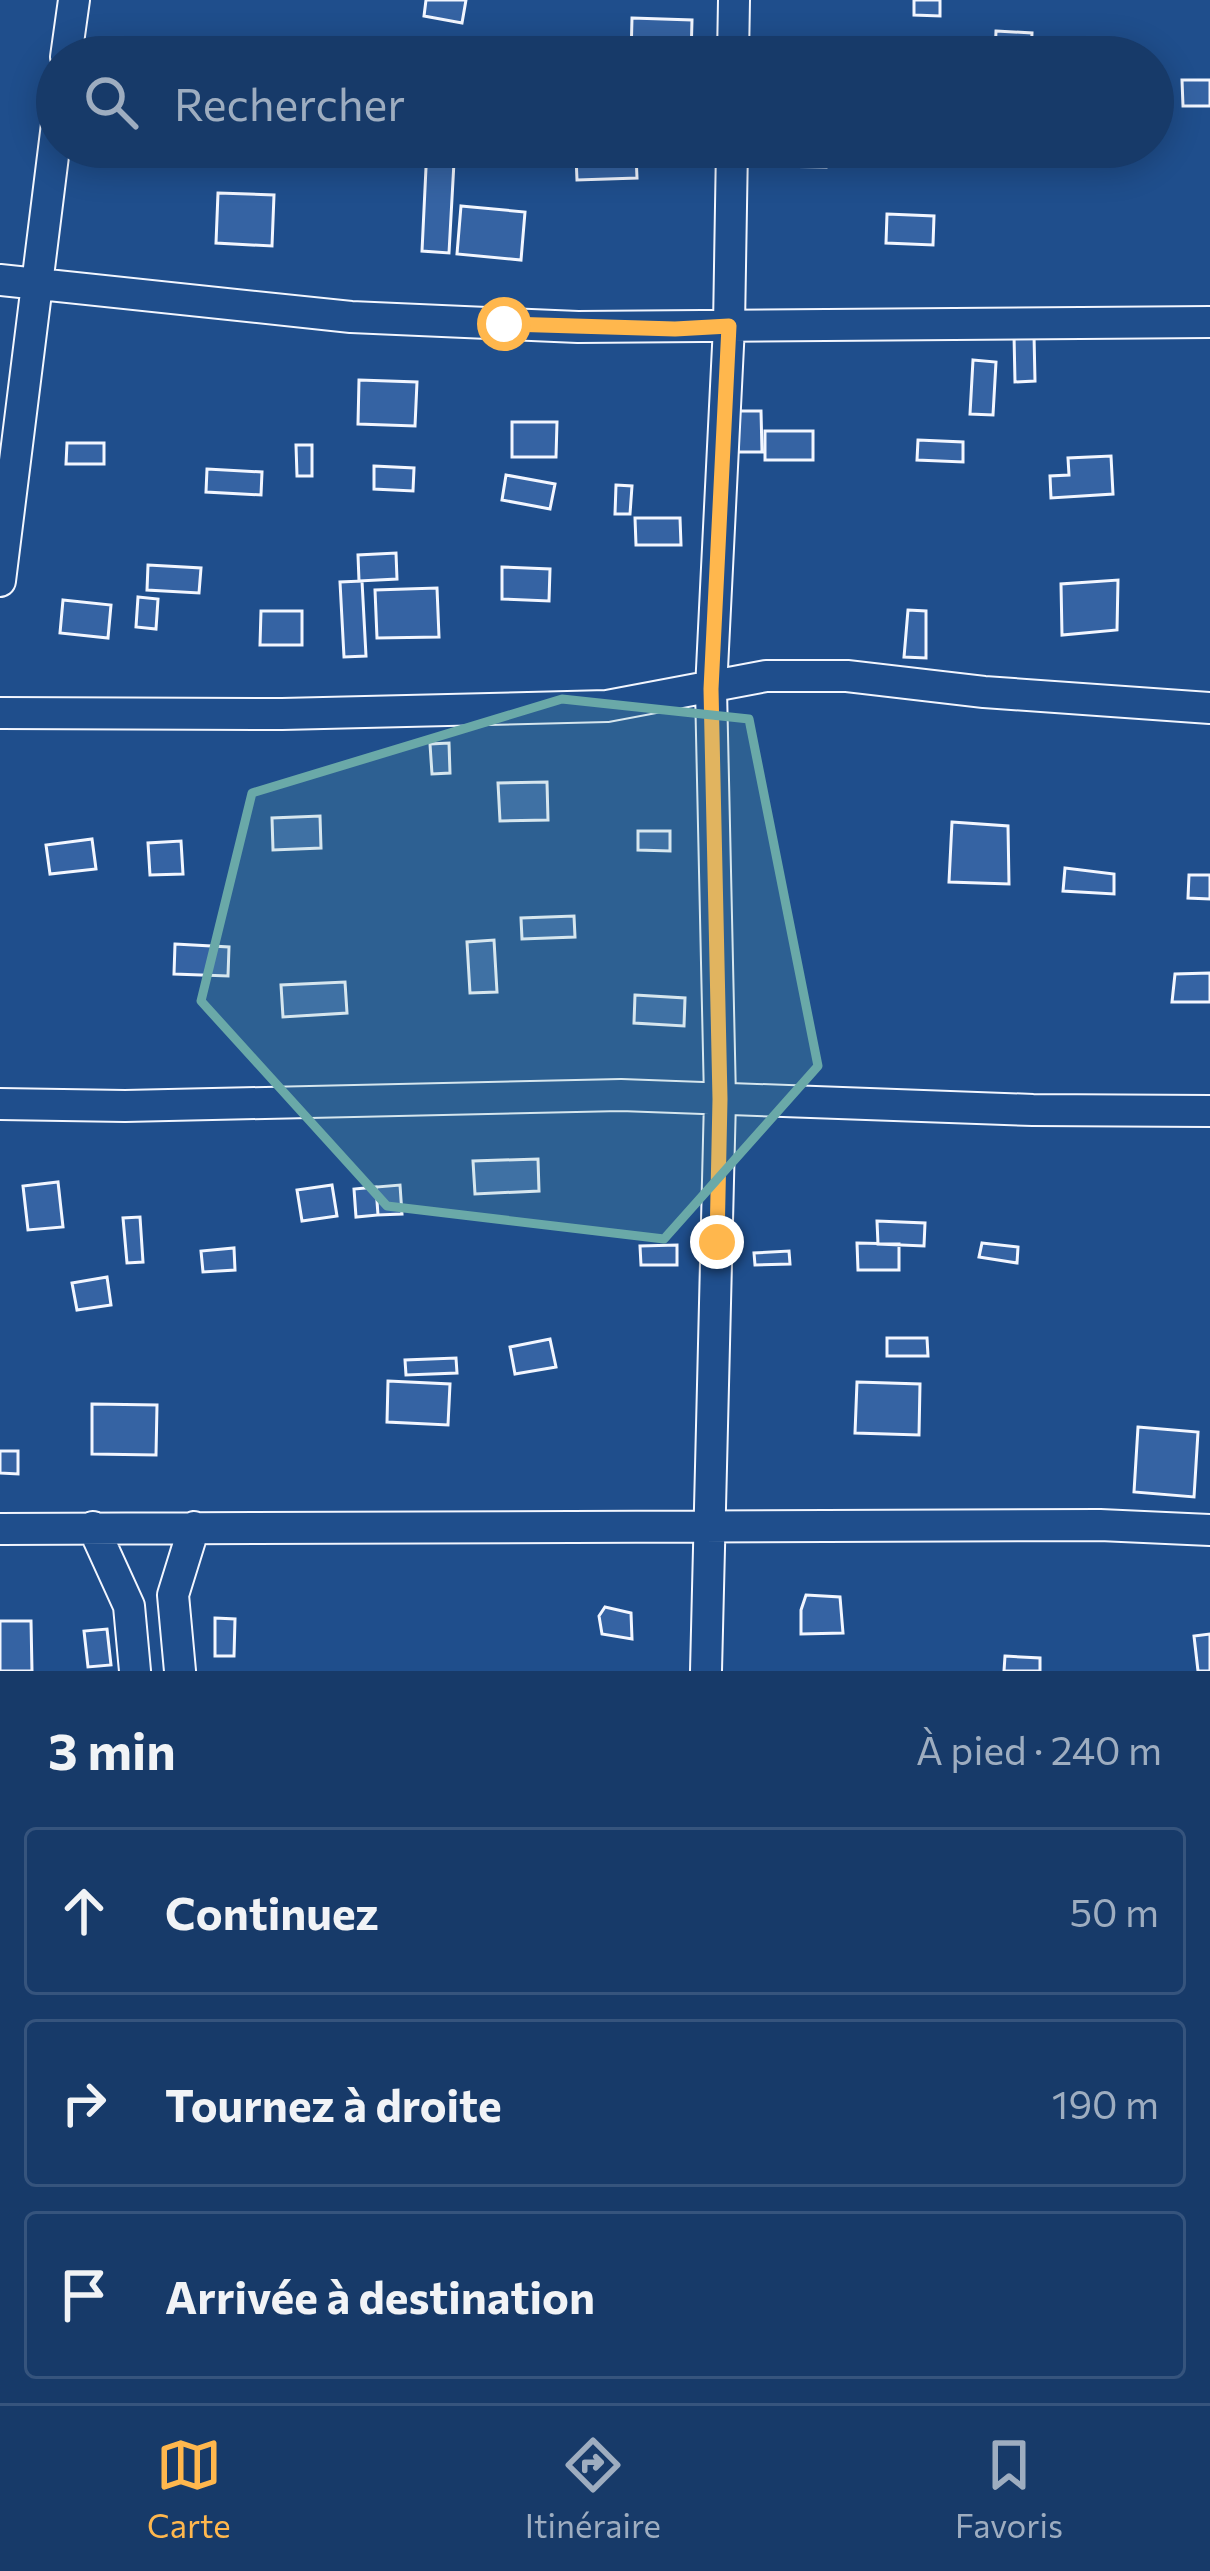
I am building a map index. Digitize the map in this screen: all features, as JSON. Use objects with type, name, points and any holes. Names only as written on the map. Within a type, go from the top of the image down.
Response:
[{"type":"street","points":[[69,36],[74,0]]},
{"type":"street","points":[[733,36],[734,0]]},
{"type":"street","points":[[0,581],[7,458],[51,168]]},
{"type":"street","points":[[706,1671],[720,1099],[711,689],[729,326],[732,168]]},
{"type":"street","points":[[0,280],[351,317],[578,327],[1210,322]]},
{"type":"street","points":[[0,713],[608,706],[766,676],[847,676],[984,692],[1210,708]]},
{"type":"street","points":[[0,1104],[125,1106],[621,1095],[1033,1110],[1210,1111]]},
{"type":"street","points":[[0,1529],[1100,1525],[1210,1530]]},
{"type":"street","points":[[93,1527],[129,1606],[135,1671]]},
{"type":"street","points":[[180,1671],[173,1595],[194,1527]]},
{"type":"highlighted area","points":[[562,699],[749,719],[818,1066],[664,1239],[387,1206],[201,1001],[252,793]]},
{"type":"building","points":[[426,0],[466,0],[462,23],[424,16]]},
{"type":"building","points":[[914,0],[940,0],[940,16],[914,15]]},
{"type":"building","points":[[632,18],[692,20],[692,36],[632,36]]},
{"type":"building","points":[[996,31],[1032,33],[1032,36],[996,36]]},
{"type":"building","points":[[1182,80],[1210,80],[1210,106],[1183,106]]},
{"type":"building","points":[[426,168],[454,168],[449,253],[422,251]]},
{"type":"building","points":[[576,168],[637,168],[637,178],[577,180]]},
{"type":"building","points":[[218,193],[274,195],[272,246],[216,243]]},
{"type":"building","points":[[461,206],[525,212],[521,260],[457,254]]},
{"type":"building","points":[[887,214],[934,216],[933,245],[886,243]]},
{"type":"building","points":[[1014,335],[1034,335],[1035,381],[1015,382]]},
{"type":"building","points":[[973,360],[996,362],[993,415],[970,414]]},
{"type":"building","points":[[359,380],[417,382],[415,426],[358,424]]},
{"type":"building","points":[[738,411],[761,411],[762,452],[738,452]]},
{"type":"building","points":[[512,422],[557,422],[556,457],[512,457]]},
{"type":"building","points":[[765,431],[813,431],[813,460],[765,460]]},
{"type":"building","points":[[918,440],[963,442],[963,462],[917,460]]},
{"type":"building","points":[[67,443],[104,443],[104,464],[66,464]]},
{"type":"building","points":[[296,445],[312,445],[312,476],[297,476]]},
{"type":"building","points":[[1111,456],[1113,494],[1051,498],[1050,476],[1069,475],[1068,458]]},
{"type":"building","points":[[374,466],[414,468],[413,491],[374,489]]},
{"type":"building","points":[[207,469],[262,472],[261,495],[206,492]]},
{"type":"building","points":[[506,475],[555,484],[550,509],[502,500]]},
{"type":"building","points":[[616,485],[632,486],[630,514],[615,514]]},
{"type":"building","points":[[635,518],[680,518],[681,545],[636,545]]},
{"type":"building","points":[[396,553],[397,579],[359,581],[358,555]]},
{"type":"building","points":[[148,565],[201,568],[199,593],[147,590]]},
{"type":"building","points":[[502,567],[550,569],[549,601],[502,599]]},
{"type":"building","points":[[1118,580],[1117,630],[1062,635],[1061,584]]},
{"type":"building","points":[[362,581],[366,656],[344,657],[340,582]]},
{"type":"building","points":[[437,588],[439,637],[377,638],[375,590]]},
{"type":"building","points":[[138,597],[158,599],[156,629],[136,627]]},
{"type":"building","points":[[63,600],[111,605],[108,638],[60,633]]},
{"type":"building","points":[[908,610],[926,611],[926,658],[904,657]]},
{"type":"building","points":[[261,611],[302,611],[302,645],[260,645]]},
{"type":"building","points":[[449,743],[450,773],[432,774],[430,744]]},
{"type":"building","points":[[547,782],[548,820],[500,821],[498,783]]},
{"type":"building","points":[[320,816],[321,848],[273,850],[272,818]]},
{"type":"building","points":[[952,822],[1008,826],[1009,884],[949,882]]},
{"type":"building","points":[[638,831],[670,831],[670,851],[638,850]]},
{"type":"building","points":[[92,839],[96,869],[50,874],[46,845]]},
{"type":"building","points":[[181,841],[183,874],[150,875],[148,843]]},
{"type":"building","points":[[1065,868],[1114,874],[1114,894],[1063,891]]},
{"type":"building","points":[[1189,875],[1210,875],[1210,899],[1188,898]]},
{"type":"building","points":[[574,916],[575,937],[522,939],[521,918]]},
{"type":"building","points":[[494,940],[497,992],[470,993],[467,942]]},
{"type":"building","points":[[175,944],[229,947],[228,976],[174,974]]},
{"type":"building","points":[[1210,973],[1210,1002],[1172,1002],[1175,974]]},
{"type":"building","points":[[345,982],[347,1013],[283,1017],[281,985]]},
{"type":"building","points":[[635,995],[685,998],[684,1026],[634,1023]]},
{"type":"building","points":[[538,1159],[539,1191],[475,1194],[473,1161]]},
{"type":"building","points":[[58,1182],[63,1227],[28,1230],[23,1186]]},
{"type":"building","points":[[332,1185],[337,1216],[302,1221],[297,1190]]},
{"type":"building","points":[[400,1185],[402,1214],[378,1215],[376,1187]]},
{"type":"building","points":[[376,1187],[378,1215],[356,1217],[354,1189]]},
{"type":"building","points":[[140,1217],[143,1262],[127,1263],[123,1218]]},
{"type":"building","points":[[877,1221],[925,1223],[924,1246],[878,1244]]},
{"type":"building","points":[[857,1243],[899,1244],[899,1270],[858,1270]]},
{"type":"building","points":[[982,1243],[1018,1247],[1017,1263],[979,1257]]},
{"type":"building","points":[[677,1245],[677,1265],[641,1265],[640,1246]]},
{"type":"building","points":[[234,1248],[235,1270],[203,1272],[201,1251]]},
{"type":"building","points":[[789,1251],[790,1264],[755,1265],[754,1253]]},
{"type":"building","points":[[107,1277],[111,1305],[77,1310],[72,1283]]},
{"type":"building","points":[[887,1338],[927,1338],[928,1356],[887,1356]]},
{"type":"building","points":[[550,1339],[556,1367],[515,1374],[510,1347]]},
{"type":"building","points":[[456,1358],[457,1373],[406,1375],[405,1360]]},
{"type":"building","points":[[388,1381],[450,1384],[448,1425],[387,1422]]},
{"type":"building","points":[[857,1382],[920,1384],[919,1435],[855,1433]]},
{"type":"building","points":[[92,1404],[157,1405],[156,1455],[92,1454]]},
{"type":"building","points":[[1138,1427],[1198,1432],[1194,1497],[1134,1492]]},
{"type":"building","points":[[0,1451],[18,1451],[18,1474],[0,1473]]},
{"type":"building","points":[[806,1595],[840,1597],[843,1633],[801,1634]]},
{"type":"building","points":[[605,1607],[631,1613],[632,1639],[602,1634],[599,1616]]},
{"type":"building","points":[[215,1618],[235,1619],[234,1656],[215,1656]]},
{"type":"building","points":[[0,1621],[31,1621],[32,1671],[0,1671]]},
{"type":"building","points":[[107,1629],[111,1665],[88,1667],[84,1631]]},
{"type":"building","points":[[1210,1634],[1210,1671],[1198,1671],[1194,1636]]},
{"type":"building","points":[[1005,1656],[1040,1658],[1040,1671],[1004,1671]]},
{"type":"route","points":[[504,324],[729,326],[711,689],[720,1099],[717,1242]]}]
